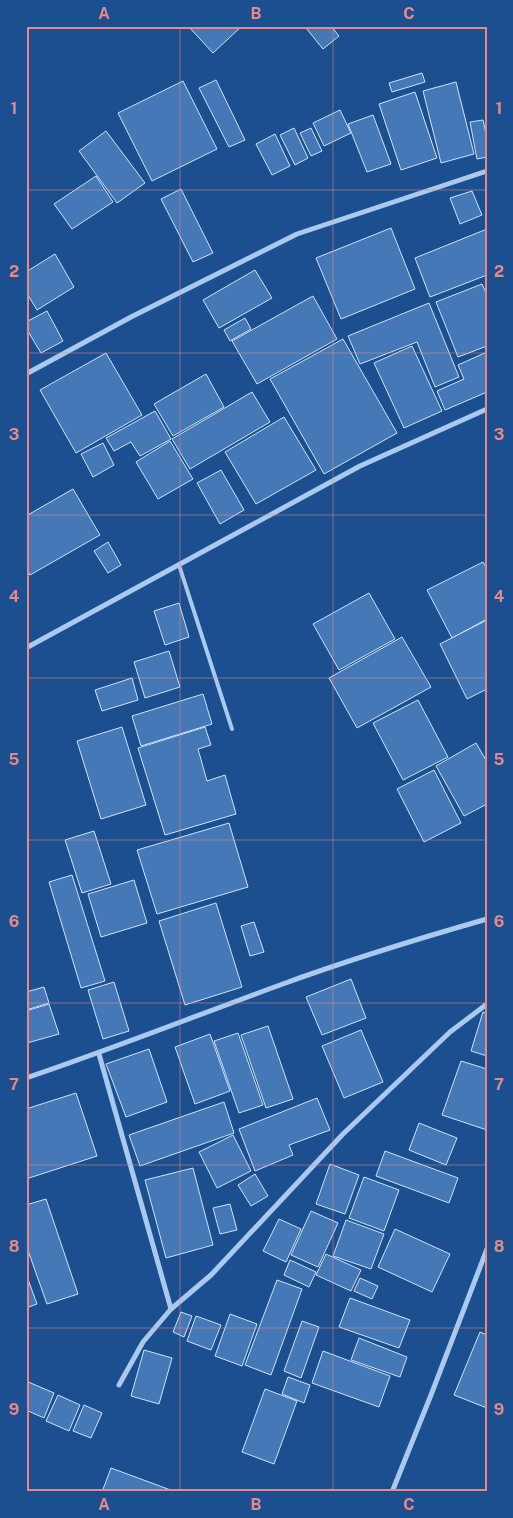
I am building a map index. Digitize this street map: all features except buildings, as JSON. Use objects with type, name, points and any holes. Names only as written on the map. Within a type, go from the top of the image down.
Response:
[{"type":"street","points":[[26,374],[130,317],[297,234],[487,170]]},
{"type":"street","points":[[26,648],[360,466],[487,409]]},
{"type":"street","points":[[26,1078],[99,1054],[281,984],[404,943],[487,919]]},
{"type":"street","points":[[119,1385],[143,1342],[171,1309],[210,1275],[343,1134],[450,1032],[487,1004]]},
{"type":"street","points":[[99,1054],[171,1309]]},
{"type":"street","points":[[392,1492],[432,1395],[487,1249]]},
{"type":"lane","points":[[179,566],[232,729]]}]
